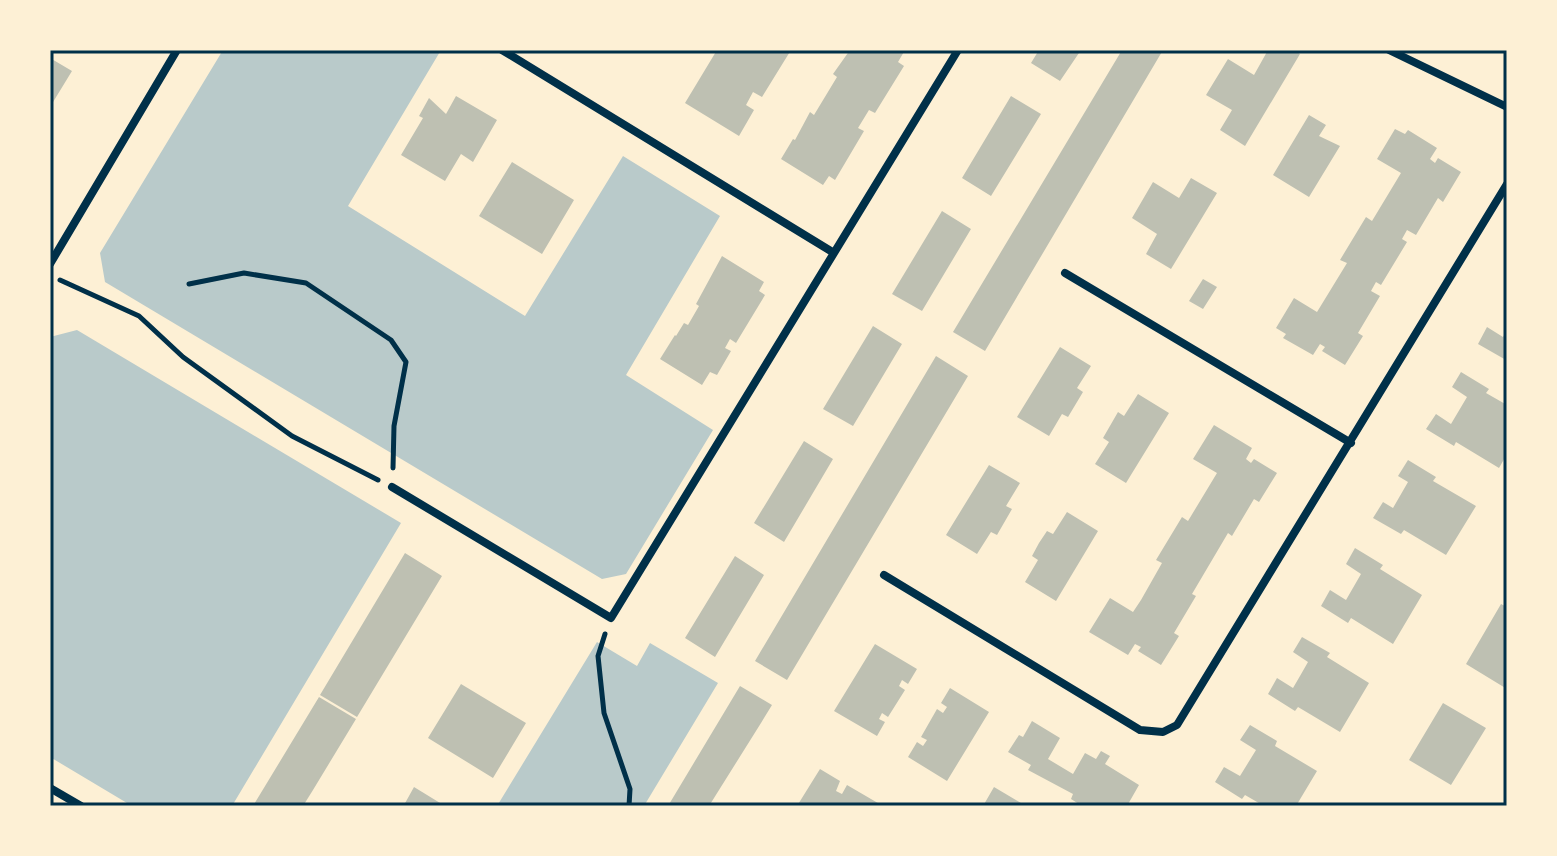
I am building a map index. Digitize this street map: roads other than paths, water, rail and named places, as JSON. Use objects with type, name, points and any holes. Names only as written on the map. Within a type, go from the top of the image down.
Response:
[{"type":"street","points":[[50,264],[177,50]]},
{"type":"street","points":[[502,50],[834,253]]},
{"type":"street","points":[[392,487],[611,618],[958,50]]},
{"type":"street","points":[[1389,50],[1507,107]]},
{"type":"street","points":[[884,575],[1140,730],[1163,732],[1177,725],[1507,184]]},
{"type":"street","points":[[1065,273],[1351,443]]},
{"type":"street","points":[[50,788],[81,806]]}]
